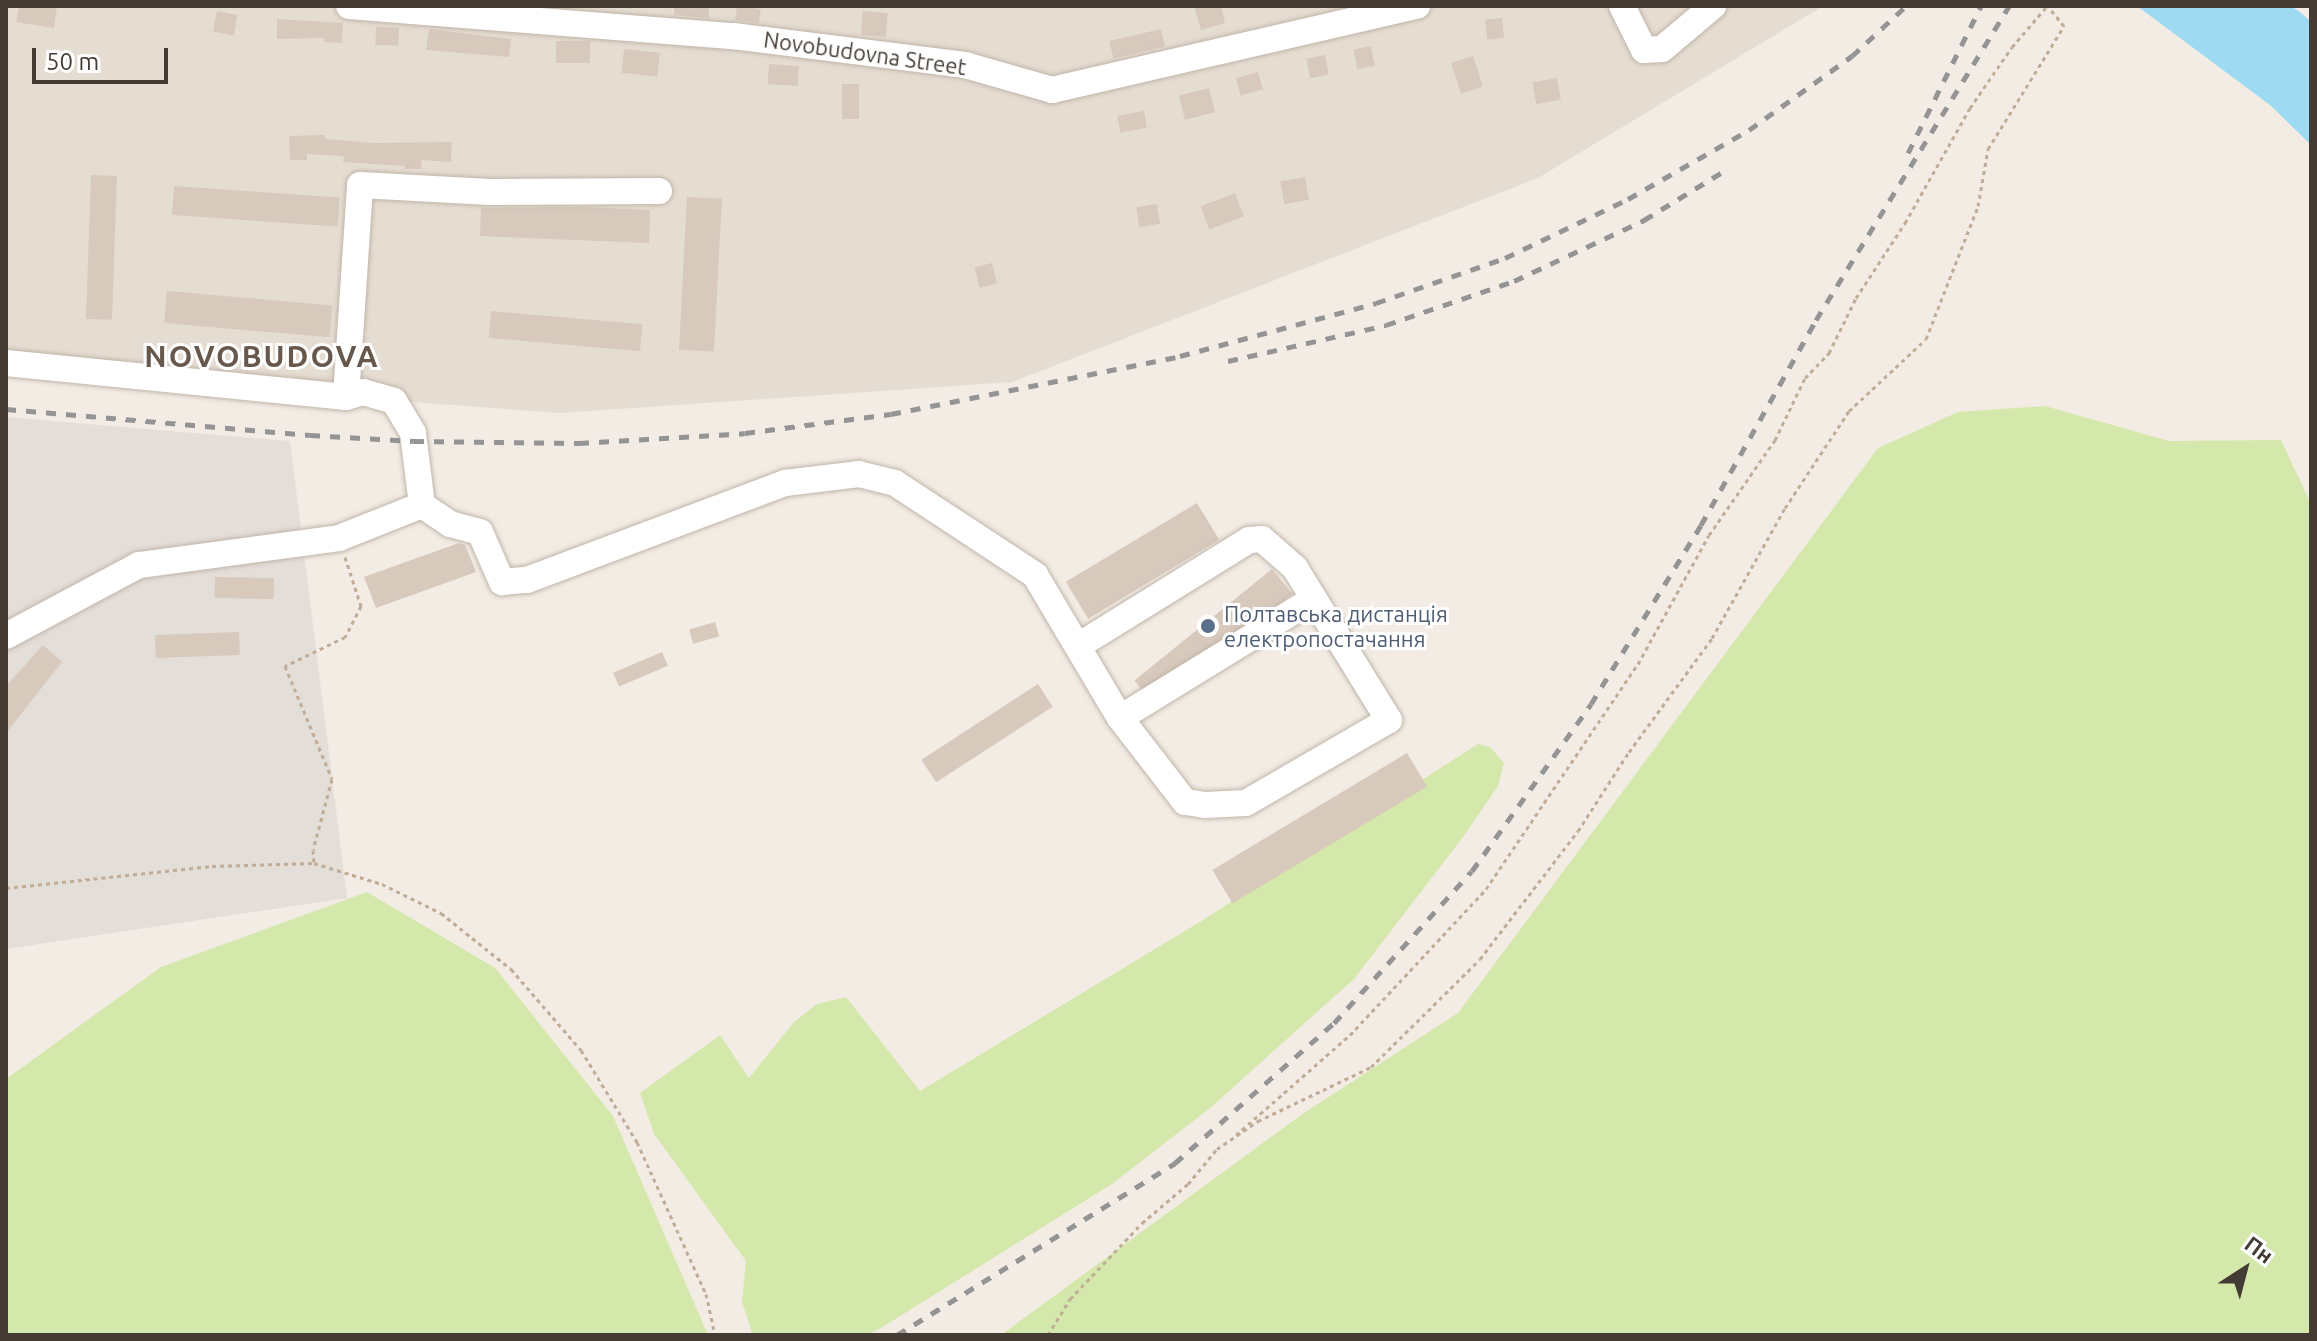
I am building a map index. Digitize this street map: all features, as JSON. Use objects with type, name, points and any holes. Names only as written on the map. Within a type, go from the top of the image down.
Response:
[{"type":"street","name":"Novobudovna Street","points":[[349,6],[748,37],[965,65],[1052,90],[1417,6]]},
{"type":"street","points":[[1622,6],[1644,50],[1662,49],[1713,6]]},
{"type":"street","points":[[354,395],[360,185],[490,192],[659,191]]},
{"type":"street","points":[[6,363],[394,401],[413,433],[422,505],[450,524],[480,532],[502,582],[527,580],[785,483],[859,474],[895,483],[1035,575],[1120,718],[1185,802],[1205,805],[1246,803],[1389,720],[1295,568],[1274,546],[1262,539],[1249,540],[1078,646]]},
{"type":"street","points":[[6,636],[139,565],[339,538],[422,505]]},
{"type":"street","points":[[1120,718],[1312,600]]},
{"type":"path","points":[[1048,1335],[1070,1299],[1142,1223],[1188,1184],[1213,1153],[1222,1148],[1258,1121],[1371,1067],[1480,959],[1578,831],[1629,752],[1712,638],[1785,508],[1849,411],[1926,339],[1978,206],[1988,149],[2064,26],[2048,6],[2012,47],[1970,108],[1905,223],[1856,298],[1829,353],[1805,378],[1775,440],[1709,535],[1638,664],[1486,889],[1350,1035],[1222,1148]]},
{"type":"path","points":[[314,863],[313,850],[332,779],[285,666],[345,637],[361,606],[339,538]]},
{"type":"path","points":[[6,888],[212,866],[314,863],[382,884],[441,913],[511,969],[581,1050],[637,1142],[706,1294],[715,1335]]},
{"type":"shaded area","points":[[6,6],[1823,6],[1538,178],[1012,382],[560,413],[6,372]]},
{"type":"shaded area","points":[[6,417],[290,441],[347,898],[6,949]]},
{"type":"green space","points":[[2045,406],[2169,441],[2281,440],[2311,504],[2311,1335],[1001,1335],[1301,1115],[1458,1013],[1878,448],[1958,412]]},
{"type":"green space","points":[[1478,744],[1490,747],[1504,763],[1498,786],[1463,837],[1354,979],[1210,1108],[1112,1184],[881,1328],[865,1335],[752,1333],[742,1302],[746,1261],[654,1134],[640,1093],[720,1035],[749,1078],[794,1022],[817,1004],[846,997],[920,1091],[1203,920]]},
{"type":"green space","points":[[367,892],[495,968],[613,1116],[708,1335],[6,1335],[6,1079],[161,967]]},
{"type":"water","points":[[2137,6],[2291,6],[2300,12],[2311,22],[2311,145],[2270,105]]},
{"type":"building","points":[[19,6],[57,6],[54,28],[16,22]]},
{"type":"building","points":[[674,6],[709,6],[709,18],[674,15]]},
{"type":"building","points":[[737,6],[761,9],[759,23],[735,20]]},
{"type":"building","points":[[1194,6],[1221,6],[1225,23],[1201,30]]},
{"type":"building","points":[[217,11],[238,15],[234,36],[213,32]]},
{"type":"building","points":[[863,11],[888,13],[886,37],[861,35]]},
{"type":"building","points":[[1502,18],[1504,38],[1487,40],[1485,20]]},
{"type":"building","points":[[277,19],[343,23],[342,43],[324,42],[324,38],[277,39]]},
{"type":"building","points":[[376,27],[399,28],[398,46],[375,45]]},
{"type":"building","points":[[429,29],[511,39],[509,57],[426,50]]},
{"type":"building","points":[[1161,29],[1165,47],[1113,58],[1109,41]]},
{"type":"building","points":[[556,41],[590,41],[590,63],[556,63]]},
{"type":"building","points":[[1371,46],[1375,66],[1357,69],[1353,49]]},
{"type":"building","points":[[624,49],[660,53],[657,77],[621,73]]},
{"type":"building","points":[[1325,55],[1329,75],[1310,78],[1306,59]]},
{"type":"building","points":[[1473,56],[1483,86],[1461,94],[1451,63]]},
{"type":"building","points":[[769,64],[799,66],[798,86],[768,84]]},
{"type":"building","points":[[1258,72],[1263,89],[1241,96],[1236,78]]},
{"type":"building","points":[[1557,78],[1561,100],[1536,104],[1532,82]]},
{"type":"building","points":[[842,84],[859,84],[859,119],[842,119]]},
{"type":"building","points":[[1209,88],[1215,112],[1185,120],[1179,95]]},
{"type":"building","points":[[1144,111],[1147,128],[1120,132],[1117,116]]},
{"type":"building","points":[[325,135],[325,139],[373,143],[452,142],[451,162],[421,160],[422,169],[405,169],[405,166],[343,162],[344,156],[307,154],[307,160],[290,160],[289,136]]},
{"type":"building","points":[[91,175],[117,176],[112,320],[86,319]]},
{"type":"building","points":[[1305,177],[1309,200],[1284,204],[1280,181]]},
{"type":"building","points":[[174,186],[340,198],[338,227],[172,215]]},
{"type":"building","points":[[1235,193],[1244,216],[1209,230],[1200,206]]},
{"type":"building","points":[[687,197],[722,199],[714,352],[679,350]]},
{"type":"building","points":[[1157,204],[1160,224],[1139,227],[1136,207]]},
{"type":"building","points":[[481,208],[650,210],[649,243],[480,236]]},
{"type":"building","points":[[992,263],[997,283],[980,288],[975,267]]},
{"type":"building","points":[[167,291],[332,305],[330,337],[164,323]]},
{"type":"building","points":[[491,311],[642,324],[640,351],[489,338]]},
{"type":"building","points":[[1197,503],[1219,540],[1088,619],[1066,582]]},
{"type":"building","points":[[459,543],[465,545],[476,572],[376,608],[364,577]]},
{"type":"building","points":[[1272,569],[1292,594],[1155,705],[1134,680]]},
{"type":"building","points":[[215,577],[274,578],[274,599],[215,598]]},
{"type":"building","points":[[715,622],[719,636],[693,644],[689,629]]},
{"type":"building","points":[[239,632],[240,655],[156,658],[155,635]]},
{"type":"building","points":[[43,645],[62,662],[6,733],[6,686]]},
{"type":"building","points":[[662,652],[668,666],[619,687],[613,673]]},
{"type":"building","points":[[1038,684],[1053,707],[936,782],[921,760]]},
{"type":"building","points":[[1407,753],[1427,786],[1233,903],[1212,870]]},
{"type":"railway","points":[[6,409],[310,435],[414,441],[579,443],[745,433],[891,414],[1180,356],[1376,303],[1505,258],[1628,199],[1749,130],[1852,56],[1906,6]]},
{"type":"railway","points":[[1908,153],[1981,6]]},
{"type":"railway","points":[[897,1335],[1175,1163],[1334,1023],[1472,871],[1591,704],[1701,525],[1816,320],[2009,6]]},
{"type":"railway","points":[[1228,361],[1386,325],[1514,281],[1644,220],[1726,170]]},
{"type":"place","name":"Полтавська дистанція електропостачання","points":[[1208,626]]},
{"type":"district","name":"NOVOBUDOVA","points":[[262,356]]}]
